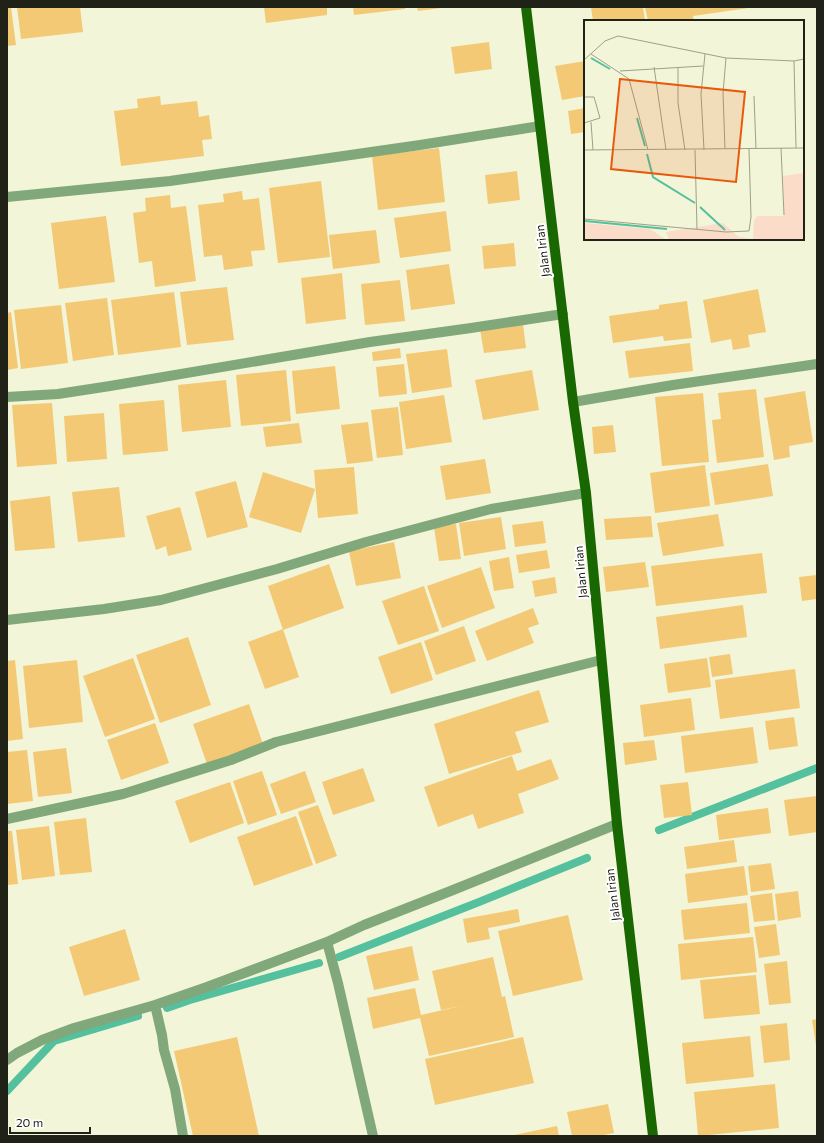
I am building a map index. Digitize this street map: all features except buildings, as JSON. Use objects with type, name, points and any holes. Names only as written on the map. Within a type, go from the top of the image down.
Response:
[{"type":"main road","name":"Jalan Irian","points":[[526,7],[573,402],[586,493],[617,824],[653,1136]]},
{"type":"street","points":[[7,197],[170,181],[540,126]]},
{"type":"street","points":[[7,397],[58,394],[370,342],[563,314]]},
{"type":"street","points":[[573,402],[673,385],[817,364]]},
{"type":"street","points":[[7,620],[104,609],[161,600],[277,569],[366,542],[491,509],[586,493]]},
{"type":"street","points":[[7,819],[122,794],[231,760],[276,742],[601,660]]},
{"type":"street","points":[[7,1060],[48,1038],[74,1028],[154,1005],[207,987],[327,942],[364,925],[617,824]]},
{"type":"street","points":[[327,942],[340,991],[373,1136]]},
{"type":"street","points":[[154,1005],[174,1089],[183,1136]]},
{"type":"waterway","points":[[659,830],[817,768]]},
{"type":"waterway","points":[[339,957],[587,858]]},
{"type":"waterway","points":[[167,1008],[319,963]]},
{"type":"waterway","points":[[7,1091],[54,1041],[138,1016]]}]
